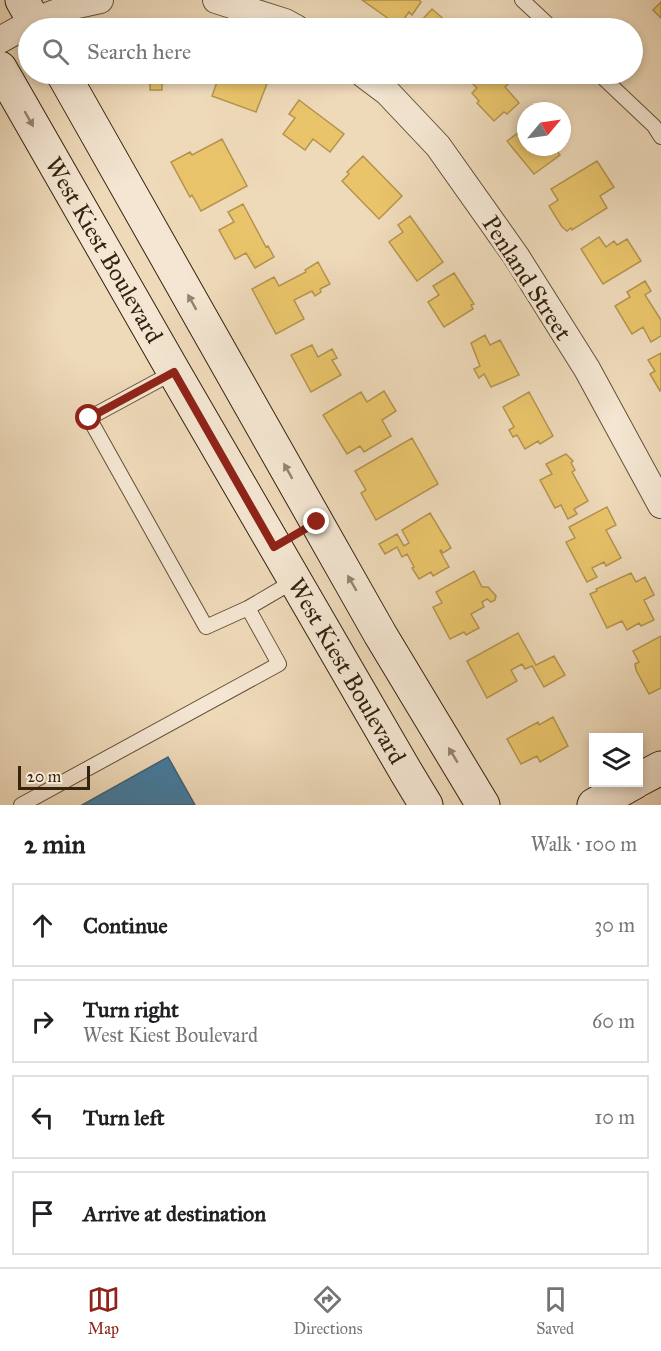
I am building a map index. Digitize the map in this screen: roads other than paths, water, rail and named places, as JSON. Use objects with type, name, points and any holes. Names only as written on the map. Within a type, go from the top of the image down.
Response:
[{"type":"main road","name":"West Kiest Boulevard","points":[[0,68],[274,547],[426,805]]},
{"type":"main road","name":"West Kiest Boulevard","points":[[69,84],[380,634],[483,805]]},
{"type":"main road","points":[[274,547],[317,522]]},
{"type":"main road","points":[[643,778],[661,768]]},
{"type":"main road","points":[[594,805],[628,787]]},
{"type":"street","points":[[31,16],[100,0]]},
{"type":"street","points":[[216,0],[272,18]]},
{"type":"street","points":[[0,40],[18,26]]},
{"type":"street","name":"Penland Street","points":[[376,84],[387,92],[438,146],[516,256],[587,369],[661,505]]},
{"type":"lane","points":[[522,0],[541,18]]},
{"type":"lane","points":[[610,84],[654,126],[661,137]]},
{"type":"lane","points":[[174,372],[89,418],[206,627],[248,608],[294,581]]},
{"type":"lane","points":[[21,805],[279,664],[248,608]]}]
